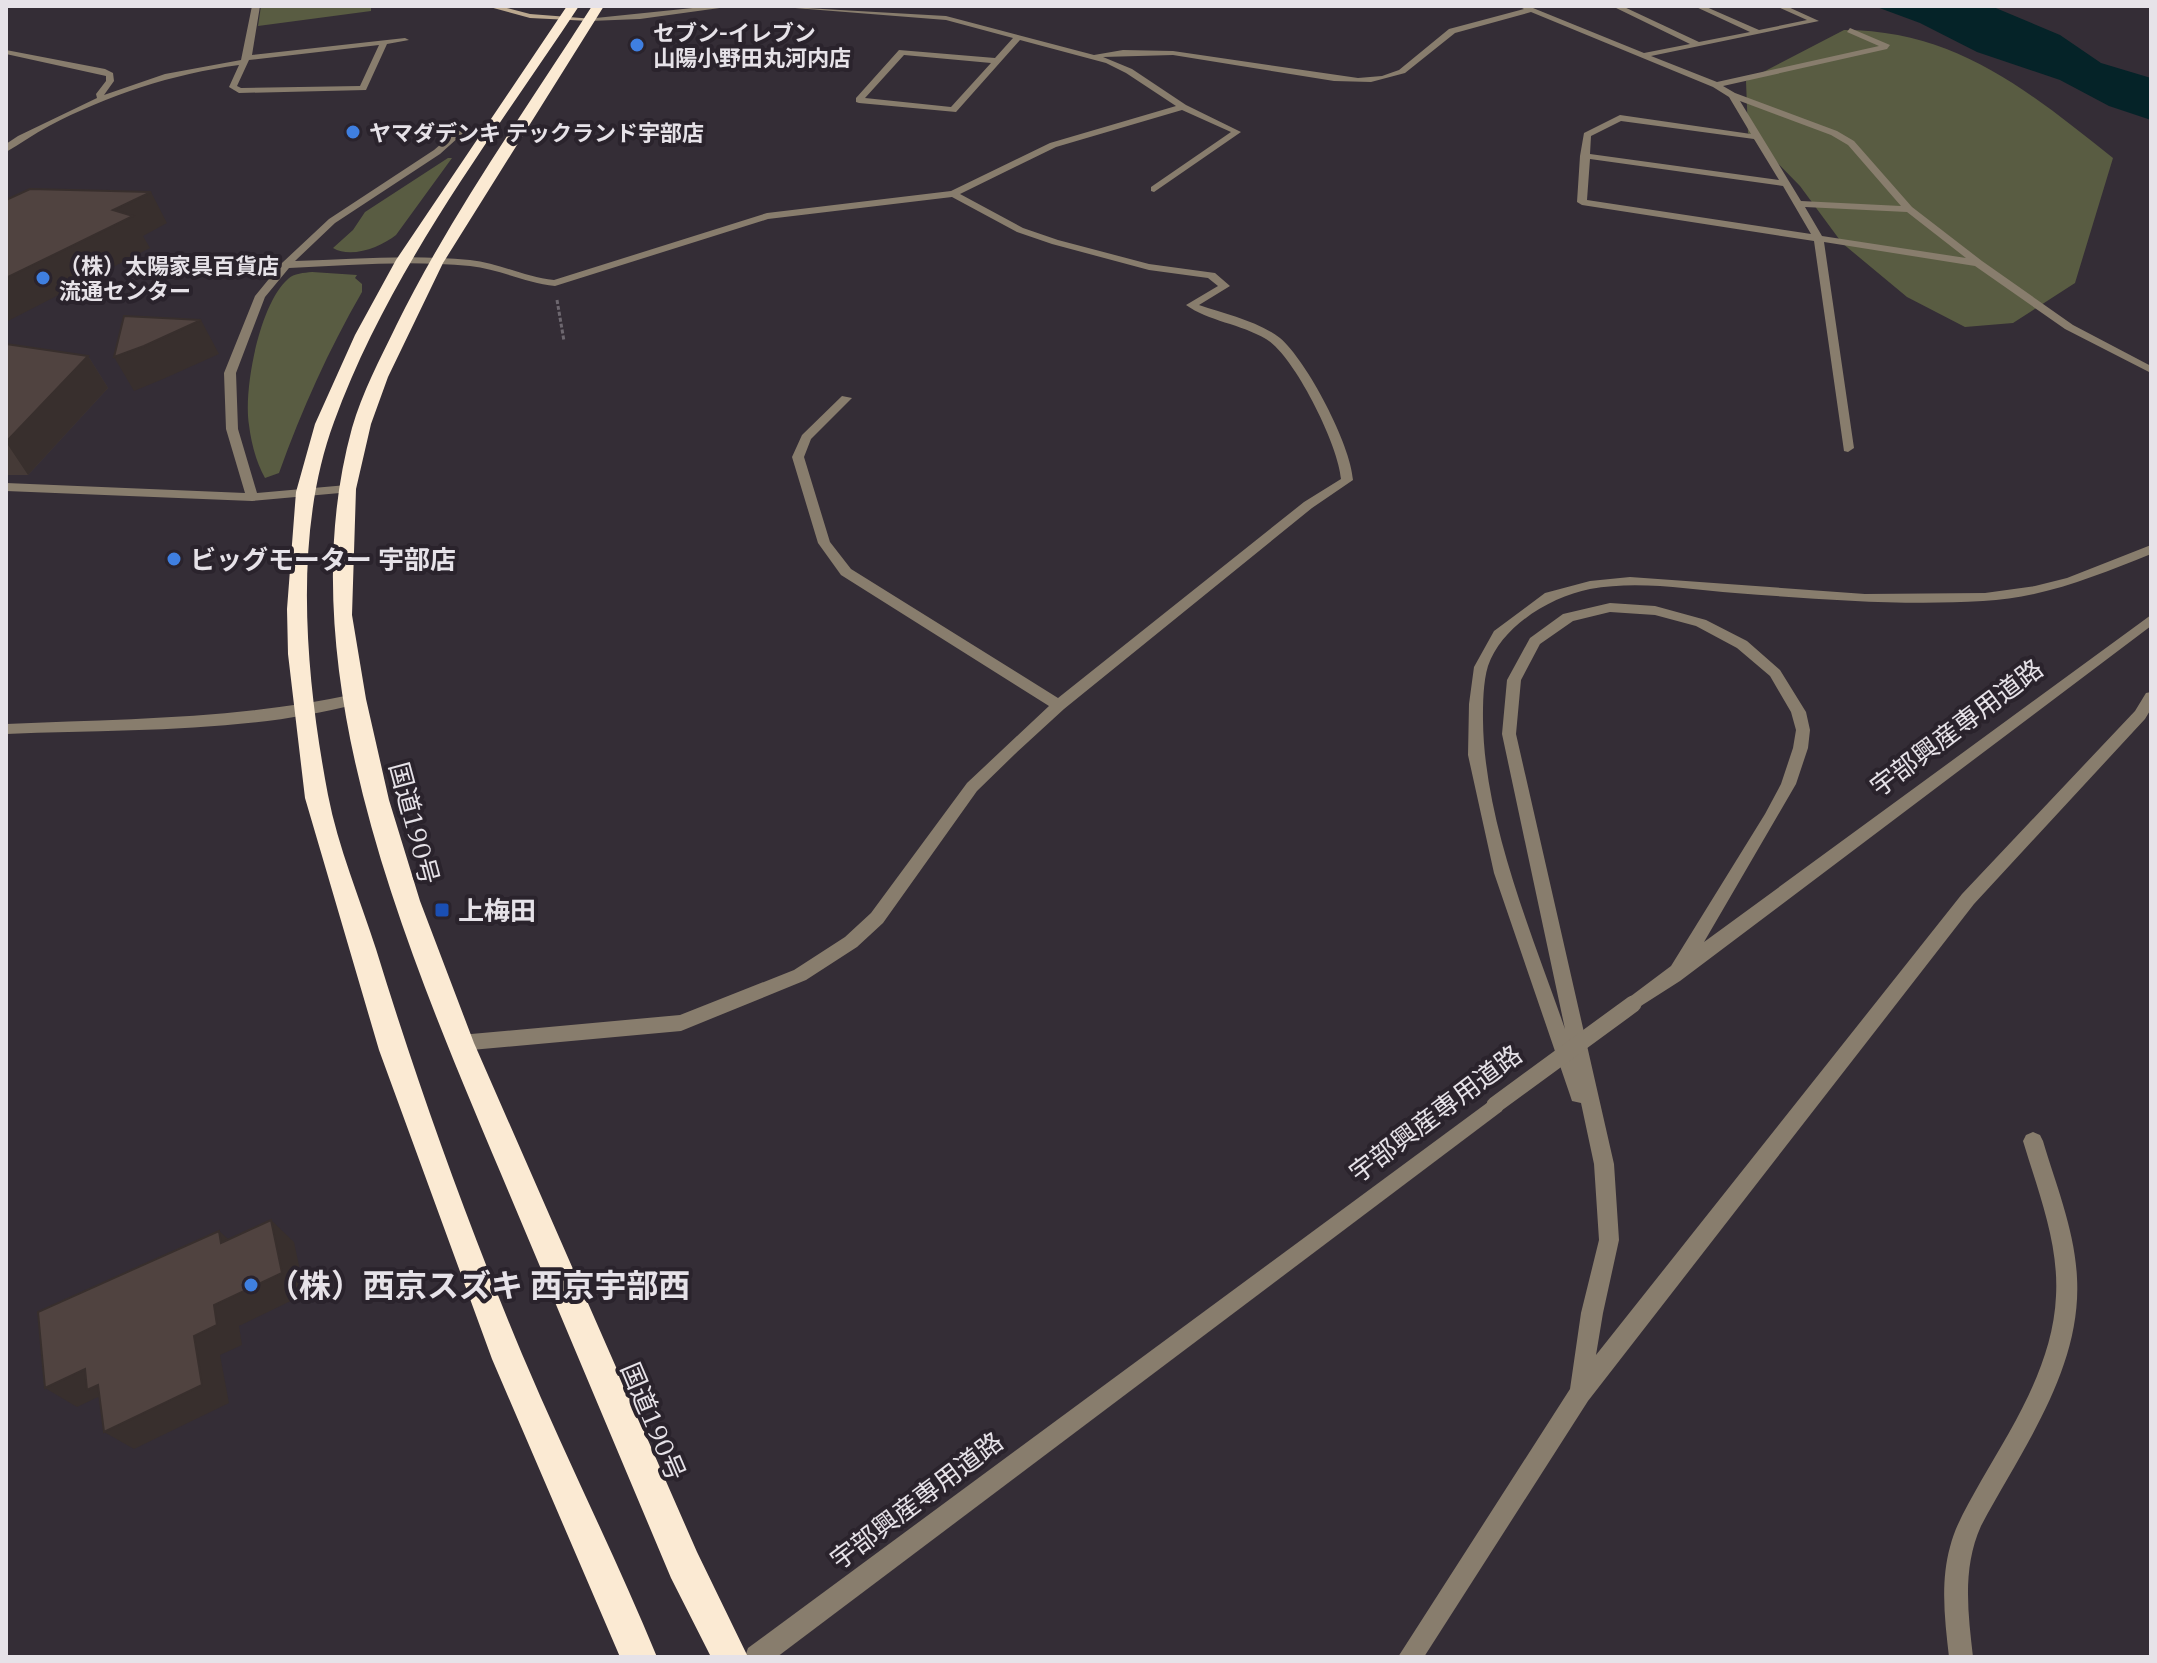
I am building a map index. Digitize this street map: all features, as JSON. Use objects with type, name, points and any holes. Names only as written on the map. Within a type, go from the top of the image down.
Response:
[{"type":"highway","points":[[587,14],[404,260],[363,335],[324,424],[305,492],[297,609],[305,712],[317,798],[393,1050],[508,1359],[639,1657]]},
{"type":"highway","name":"国道190号","points":[[587,14],[435,263],[401,329],[366,412],[347,489],[342,615],[355,699],[377,800],[407,901],[460,1043],[684,1565],[730,1657]]},
{"type":"street","points":[[256,6],[245,60],[233,87],[239,91],[363,88],[384,43]]},
{"type":"street","points":[[490,6],[513,14],[677,12],[730,6]]},
{"type":"street","points":[[587,14],[624,6]]},
{"type":"street","points":[[677,12],[687,6]]},
{"type":"street","points":[[774,6],[946,18],[1093,56],[1129,71],[1183,107],[1237,132],[1154,189]]},
{"type":"street","points":[[1616,6],[1697,44]]},
{"type":"street","points":[[1698,6],[1757,32]]},
{"type":"street","points":[[1642,55],[1815,21],[1780,6]]},
{"type":"street","points":[[1093,56],[1158,52],[1339,79],[1381,79],[1405,70],[1442,36],[1524,7],[1716,85],[1732,95],[1819,127],[1851,143],[1909,209],[1978,263],[2069,327],[2151,370]]},
{"type":"street","points":[[1716,85],[1887,47],[1850,30]]},
{"type":"street","points":[[996,61],[902,52],[859,100],[953,110],[1019,36]]},
{"type":"street","points":[[6,149],[25,134],[102,99],[160,78],[245,60],[405,40]]},
{"type":"street","points":[[6,52],[102,71],[110,75],[110,81],[100,94],[102,99]]},
{"type":"street","points":[[1732,95],[1819,239],[1848,448]]},
{"type":"street","points":[[286,265],[404,260],[475,263],[533,282],[555,283],[606,270],[767,216],[953,194],[1053,145],[1183,107]]},
{"type":"street","points":[[1756,137],[1620,118],[1587,135],[1582,202],[1978,263]]},
{"type":"street","points":[[252,497],[232,429],[230,373],[260,296],[286,265],[332,221],[437,152],[466,127]]},
{"type":"street","points":[[1584,156],[1786,184]]},
{"type":"street","points":[[460,1043],[681,1023],[800,975],[851,942],[877,918],[972,787],[1059,705],[1308,505],[1347,480],[1349,469],[1304,377],[1277,340],[1191,305],[1225,286],[1211,275],[1149,267],[1055,242],[1020,230],[953,194]]},
{"type":"street","points":[[1798,204],[1909,209]]},
{"type":"street","points":[[846,398],[806,438],[798,457],[802,480],[824,543],[846,572],[1059,705]]},
{"type":"street","points":[[6,487],[252,497],[347,489]]},
{"type":"street","points":[[1604,1164],[1502,873],[1476,755],[1476,704],[1481,667],[1499,634],[1550,596],[1590,585],[1630,581],[1865,598],[1985,597],[2071,581],[2151,549]]},
{"type":"street","points":[[1580,1393],[1592,1313],[1609,1240],[1604,1164],[1509,734],[1514,680],[1529,650],[1546,631],[1568,617],[1612,605],[1653,608],[1700,624],[1741,644],[1773,667],[1791,693],[1803,726],[1798,759],[1771,815],[1674,976]]},
{"type":"street","name":"宇部興産専用道路","points":[[757,1657],[2151,619]]},
{"type":"street","points":[[1410,1657],[1580,1393],[1968,899],[2140,715],[2151,697]]},
{"type":"street","points":[[6,729],[305,712],[355,699]]},
{"type":"street","points":[[1961,1657],[1955,1608],[1956,1572],[1966,1531],[2041,1392],[2058,1342],[2067,1299],[2067,1264],[2033,1141]]},
{"type":"path","points":[[555,283],[564,341]]},
{"type":"green space","points":[[261,6],[371,6],[371,11],[258,26]]},
{"type":"green space","points":[[1844,30],[1884,33],[1922,41],[1956,53],[2021,88],[2113,158],[2075,283],[2013,323],[1965,327],[1907,297],[1842,243],[1800,186],[1748,133],[1746,81]]},
{"type":"green space","points":[[452,158],[396,235],[382,244],[357,252],[333,248],[353,230],[365,212]]},
{"type":"green space","points":[[312,272],[357,275],[355,278],[362,284],[362,292],[316,381],[279,473],[265,478],[249,425],[251,369],[262,326],[278,291],[290,277]]},
{"type":"water","points":[[1874,6],[1991,6],[2060,35],[2101,63],[2151,78],[2151,120],[2109,106],[2060,80],[1977,52],[1920,23]]},
{"type":"building","points":[[30,189],[151,192],[113,210],[133,216],[6,278],[6,200]]},
{"type":"building","points":[[124,316],[201,320],[114,357]]},
{"type":"building","points":[[6,344],[88,356],[6,442]]},
{"type":"building","points":[[271,1220],[282,1273],[214,1305],[217,1325],[194,1336],[202,1385],[104,1432],[98,1385],[87,1390],[85,1369],[45,1388],[38,1312],[219,1231],[221,1243]]},
{"type":"place","name":"セブン-イレブン 山陽小野田丸河内店","points":[[637,45]]},
{"type":"place","name":"ヤマダデンキ テックランド宇部店","points":[[353,132]]},
{"type":"place","name":"（株）太陽家具百貨店 流通センター","points":[[43,278]]},
{"type":"place","name":"ビッグモーター 宇部店","points":[[174,559]]},
{"type":"place","name":"上梅田","points":[[442,910]]},
{"type":"place","name":"（株）西京スズキ 西京宇部西","points":[[251,1285]]}]
